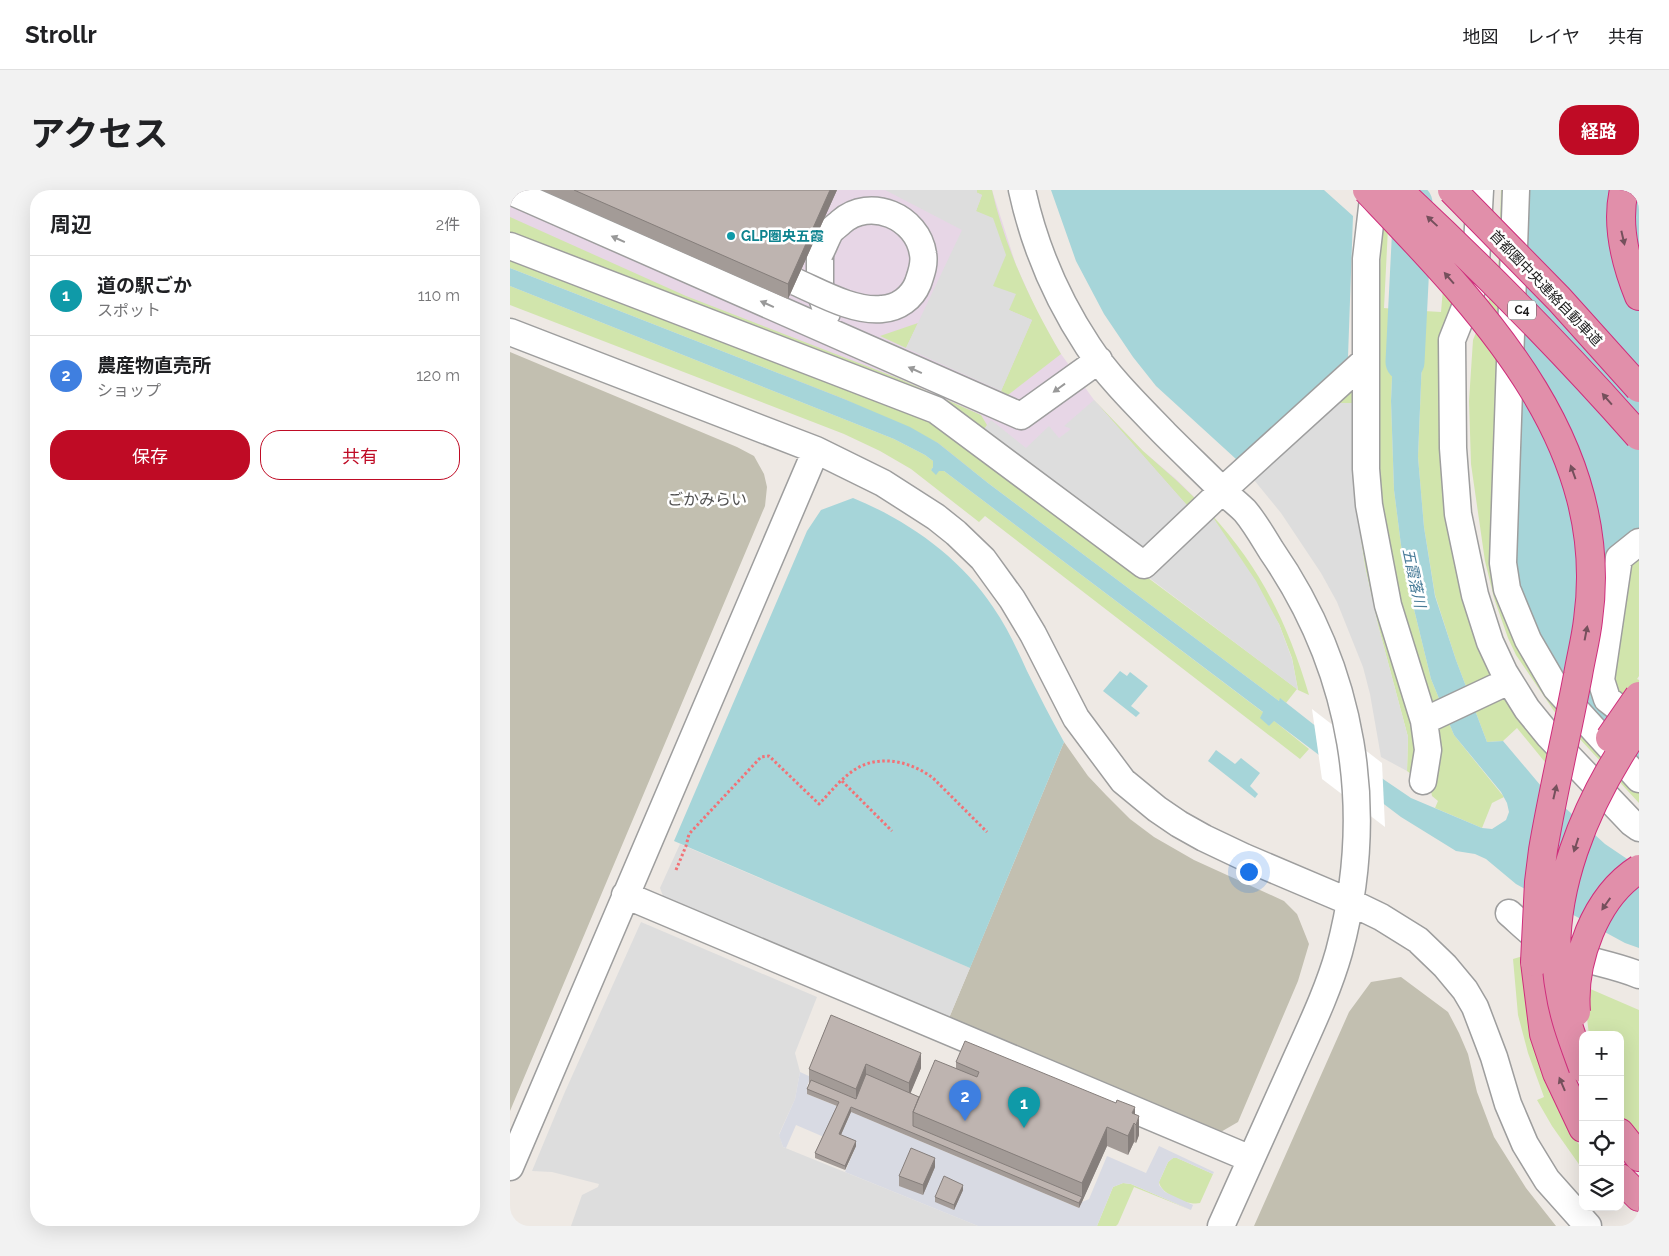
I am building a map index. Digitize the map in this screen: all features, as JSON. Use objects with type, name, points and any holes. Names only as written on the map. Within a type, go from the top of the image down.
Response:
[{"type":"highway","points":[[1366,190],[1433,260],[1488,324],[1525,376],[1559,436],[1574,474],[1584,508],[1591,576],[1588,619],[1543,850],[1534,962],[1544,1034],[1557,1072],[1580,1121]]},
{"type":"highway","name":"C4","points":[[1398,190],[1451,239],[1544,332],[1639,436]]},
{"type":"highway","name":"首都圏中央連絡自動車道","points":[[1452,190],[1559,299],[1639,388]]},
{"type":"highway","points":[[1624,190],[1621,230],[1630,269],[1639,296]]},
{"type":"highway","points":[[1534,962],[1546,888],[1562,831],[1584,782],[1626,713],[1639,696]]},
{"type":"highway","points":[[1579,1057],[1559,991],[1556,939],[1559,919],[1569,868],[1582,826],[1603,782],[1639,724]]},
{"type":"highway","points":[[1579,1043],[1575,1008],[1579,964],[1586,940],[1598,915],[1614,892],[1639,868]]},
{"type":"highway","points":[[1624,1139],[1639,1157]]},
{"type":"highway","points":[[1624,1182],[1639,1197]]},
{"type":"street","points":[[1022,190],[1036,237],[1055,289],[1088,346],[1141,409],[1245,511],[1294,585],[1322,641],[1332,666],[1338,683],[1351,740],[1357,842],[1350,902],[1339,953],[1324,996],[1221,1226]]},
{"type":"street","points":[[1374,190],[1366,259],[1366,469],[1369,505],[1388,605],[1424,721],[1428,750],[1423,781]]},
{"type":"street","points":[[1480,190],[1475,282],[1452,340],[1453,448],[1458,514],[1475,595],[1490,642],[1527,709],[1549,736],[1632,823],[1639,828]]},
{"type":"street","points":[[1516,190],[1503,564],[1507,589],[1528,640],[1556,688],[1639,779]]},
{"type":"street","points":[[510,191],[1021,416],[1099,360]]},
{"type":"street","points":[[796,282],[837,300],[866,308],[882,309],[896,306],[906,300],[915,290],[922,272],[923,254],[919,239],[910,225],[896,216],[880,211],[863,211],[847,217],[831,231],[820,253],[820,291],[830,320],[838,336]]},
{"type":"street","points":[[510,246],[936,410],[1144,565],[1223,490],[1366,360]]},
{"type":"street","points":[[510,332],[816,450],[883,483],[936,517],[983,559],[1012,599],[1029,627],[1076,718],[1122,781],[1157,809],[1204,838],[1381,917],[1418,940],[1432,952],[1465,990],[1475,1006],[1483,1024],[1508,1104],[1525,1144],[1547,1180],[1588,1226]]},
{"type":"street","points":[[510,1167],[816,450]]},
{"type":"street","points":[[1639,542],[1619,558],[1600,680],[1607,699],[1639,724]]},
{"type":"street","points":[[1424,721],[1510,681]]},
{"type":"street","points":[[625,895],[1251,1159]]},
{"type":"street","points":[[1509,913],[1533,934],[1556,950],[1623,968],[1639,975]]},
{"type":"path","points":[[676,870],[689,834],[761,757],[769,756],[819,804],[850,773],[863,765],[895,761],[908,764],[933,778],[987,832]]},
{"type":"path","points":[[842,781],[892,831]]},
{"type":"shaded area","points":[[510,190],[992,190],[1016,265],[1039,316],[1061,354],[1094,400],[1143,451],[1200,503],[1143,556],[510,238]]},
{"type":"shaded area","points":[[885,190],[977,190],[977,193],[982,195],[976,211],[993,218],[1006,255],[993,286],[1016,294],[1009,310],[1032,320],[1001,391],[906,348],[962,230]]},
{"type":"shaded area","points":[[510,352],[737,447],[754,456],[764,474],[767,487],[765,506],[510,1111]]},
{"type":"shaded area","points":[[1094,400],[1192,511],[1143,556],[981,434],[991,420],[1026,448],[1049,426],[1059,438],[1071,429],[1064,426]]},
{"type":"shaded area","points":[[1329,403],[1354,403],[1357,514],[1365,567],[1378,625],[1408,737],[1407,771],[1381,757],[1370,694],[1363,667],[1337,602],[1321,573],[1281,513],[1250,475]]},
{"type":"shaded area","points":[[1210,513],[1256,581],[1279,624],[1292,659],[1298,690],[1144,574]]},
{"type":"shaded area","points":[[1064,742],[1088,776],[1130,819],[1154,837],[1194,860],[1284,901],[1297,914],[1309,944],[1298,981],[1238,1122],[1219,1133],[949,1018]]},
{"type":"shaded area","points":[[680,844],[970,968],[949,1018],[663,896],[660,888]]},
{"type":"shaded area","points":[[641,922],[817,997],[795,1053],[800,1072],[795,1099],[779,1134],[783,1147],[978,1226],[571,1226],[582,1195],[598,1187],[599,1184],[552,1172],[532,1171],[564,1094]]},
{"type":"shaded area","points":[[1401,977],[1448,1012],[1468,1054],[1477,1092],[1494,1137],[1526,1188],[1556,1226],[1254,1226],[1349,1012],[1371,982]]},
{"type":"shaded area","points":[[800,1072],[811,1077],[807,1086],[807,1094],[839,1107],[824,1137],[796,1125],[786,1148],[783,1147],[779,1135],[795,1099]]},
{"type":"shaded area","points":[[851,1112],[1079,1208],[1082,1202],[1089,1199],[1107,1156],[1146,1173],[1159,1146],[1214,1172],[1213,1174],[1177,1158],[1173,1158],[1168,1162],[1159,1185],[1165,1192],[1193,1205],[1191,1210],[1131,1184],[1123,1183],[1113,1187],[1097,1226],[978,1226],[845,1172],[856,1146],[839,1139]]},
{"type":"green space","points":[[977,190],[992,190],[997,212],[1020,275],[1039,315],[1061,354],[1008,395],[1001,391],[1032,320],[1009,310],[993,286],[976,211],[982,195],[976,192]]},
{"type":"green space","points":[[1501,190],[1510,190],[1507,317],[1639,789],[1639,803],[1554,711],[1516,655],[1494,598],[1485,561],[1471,464],[1469,401],[1473,340],[1498,271]]},
{"type":"green space","points":[[510,217],[686,296],[900,379],[981,415],[987,425],[981,434],[510,238]]},
{"type":"green space","points":[[1382,221],[1388,228],[1384,308],[1395,309],[1391,401],[1394,490],[1401,545],[1412,601],[1431,679],[1454,735],[1504,797],[1492,803],[1482,828],[1435,808],[1438,801],[1432,796],[1431,791],[1438,758],[1427,703],[1392,567],[1379,484],[1377,345]]},
{"type":"green space","points":[[510,253],[935,419],[1297,689],[1286,703],[1281,699],[1279,701],[988,483],[938,443],[844,399],[510,268]]},
{"type":"green space","points":[[510,286],[894,439],[925,455],[933,461],[931,470],[944,471],[1264,713],[1269,726],[1273,720],[1309,749],[1300,759],[985,516],[979,522],[911,469],[880,451],[844,434],[510,305]]},
{"type":"green space","points":[[1443,289],[1457,306],[1444,402],[1508,695],[1552,749],[1549,767],[1517,728],[1503,741],[1487,742],[1456,660],[1435,595],[1424,527],[1418,457],[1424,311],[1441,312]]},
{"type":"green space","points":[[918,323],[906,348],[880,336]]},
{"type":"green space","points":[[1352,383],[1418,732],[1418,779],[1407,771],[1408,737],[1378,625],[1365,567],[1357,514],[1353,403],[1329,403]]},
{"type":"green space","points":[[1094,400],[1143,451],[1200,503],[1192,511]]},
{"type":"green space","points":[[1210,513],[1244,555],[1271,598],[1292,644],[1309,695],[1298,690],[1292,658],[1279,624]]},
{"type":"green space","points":[[1639,550],[1639,676],[1637,679],[1639,680],[1639,717],[1613,697],[1623,567]]},
{"type":"green space","points":[[1523,956],[1523,983],[1532,1040],[1563,1119],[1579,1145],[1579,1164],[1552,1126],[1537,1100],[1544,1097],[1528,1053],[1518,1015],[1513,959]]},
{"type":"green space","points":[[1588,988],[1639,1010],[1639,1140],[1624,1120],[1624,1031],[1589,1031],[1586,1010]]},
{"type":"green space","points":[[1173,1158],[1213,1174],[1200,1203],[1183,1201],[1170,1195],[1161,1187],[1159,1182],[1168,1162]]},
{"type":"green space","points":[[1123,1183],[1131,1184],[1191,1210],[1134,1187],[1118,1224],[1116,1226],[1097,1226],[1113,1187]]},
{"type":"water","points":[[1051,190],[1324,190],[1353,216],[1348,357],[1252,446],[1242,461],[1236,459],[1156,386],[1133,357],[1104,314],[1076,261]]},
{"type":"water","points":[[1524,190],[1639,190],[1639,533],[1591,682],[1639,732],[1639,769],[1558,680],[1511,571]]},
{"type":"water","points":[[510,268],[844,399],[910,427],[938,443],[988,483],[1279,701],[1280,698],[1383,779],[1411,798],[1482,828],[1492,829],[1506,820],[1509,812],[1507,803],[1501,792],[1454,735],[1431,679],[1412,601],[1401,545],[1394,490],[1391,401],[1395,309],[1424,311],[1418,457],[1424,527],[1435,596],[1456,660],[1487,742],[1503,741],[1541,786],[1605,844],[1639,867],[1639,948],[1625,943],[1516,884],[1486,859],[1475,854],[1456,851],[1401,817],[1274,721],[1269,726],[1260,718],[1263,712],[944,471],[939,471],[936,475],[931,470],[933,461],[925,455],[894,439],[510,286]]},
{"type":"water","points":[[853,498],[893,517],[931,542],[965,572],[980,589],[1007,630],[1064,742],[970,968],[674,841],[807,531],[821,510]]},
{"type":"water","points":[[1120,671],[1127,676],[1130,672],[1148,686],[1131,706],[1140,713],[1136,717],[1103,691]]},
{"type":"water","points":[[1216,750],[1235,764],[1241,758],[1260,773],[1250,786],[1258,794],[1255,798],[1208,761]]},
{"type":"pier","points":[[1312,709],[1382,763],[1385,827],[1322,779]]},
{"type":"building","name":"GLP圏央五霞","points":[[574,190],[830,190],[788,284]]},
{"type":"building","points":[[831,1015],[921,1053],[909,1083],[866,1064],[856,1089],[809,1069]]},
{"type":"building","points":[[965,1041],[1116,1103],[1117,1100],[1135,1107],[1132,1113],[1139,1116],[1136,1125],[1134,1123],[1128,1136],[1107,1127],[1082,1183],[913,1112],[935,1060],[977,1077],[979,1072],[956,1062]]},
{"type":"building","points":[[866,1074],[919,1097],[913,1112],[913,1126],[1082,1197],[1079,1203],[851,1107],[839,1134],[856,1141],[845,1166],[815,1153],[839,1102],[807,1089],[811,1080],[856,1099]]},
{"type":"building","points":[[911,1148],[935,1158],[923,1185],[899,1176]]},
{"type":"building","points":[[944,1176],[963,1185],[954,1205],[935,1197]]},
{"type":"waterway","name":"五霞落川","points":[[1405,362],[1413,203]]},
{"type":"place","name":"GLP圏央五霞","points":[[731,236]]},
{"type":"place","name":"農産物直売所","points":[[965,1121]]},
{"type":"place","name":"道の駅ごか","points":[[1024,1128]]},
{"type":"district","name":"ごかみらい","points":[[707,499]]}]
